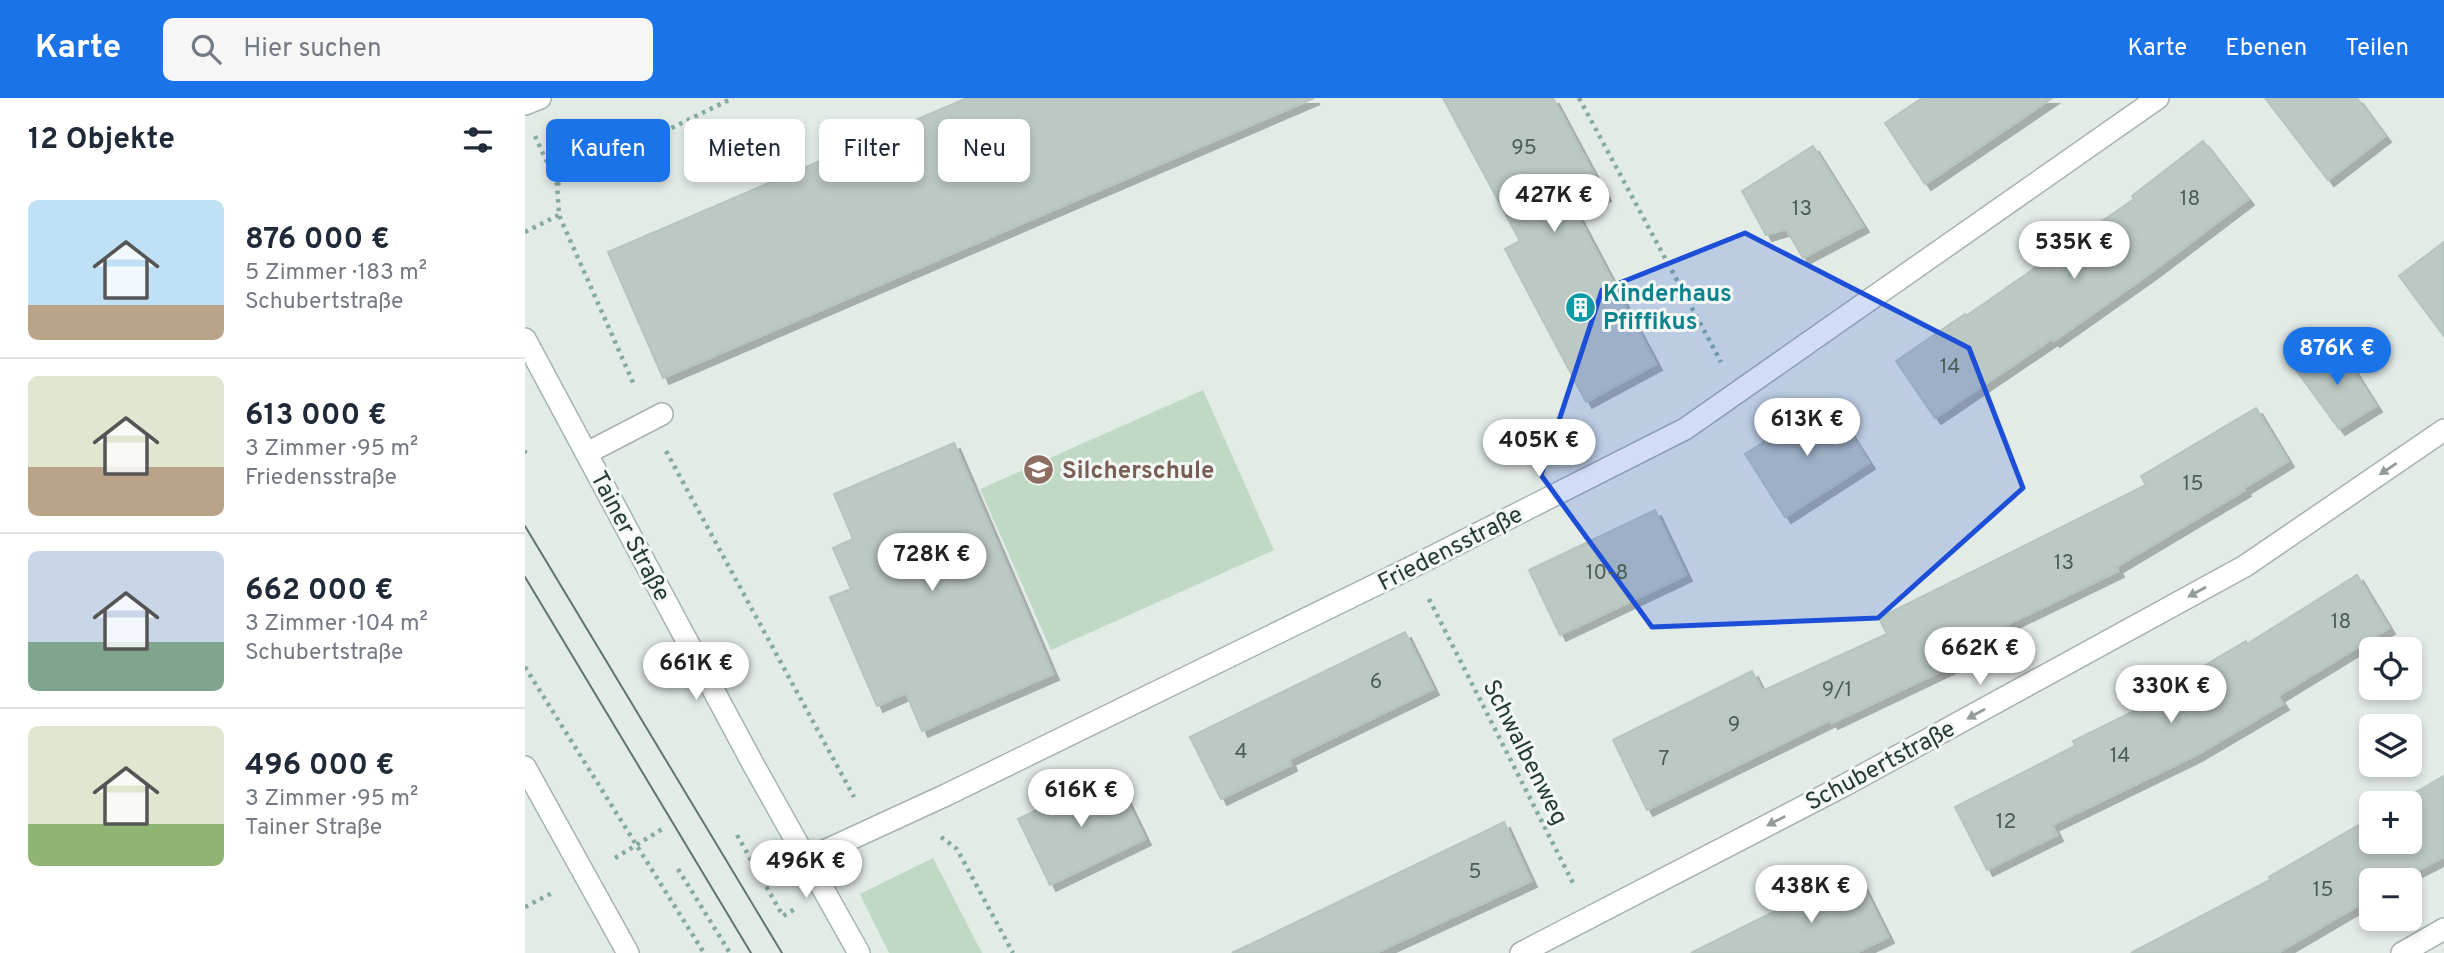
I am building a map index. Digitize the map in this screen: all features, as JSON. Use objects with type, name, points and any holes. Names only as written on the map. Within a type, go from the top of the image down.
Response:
[{"type":"street","points":[[528,115],[540,98]]},
{"type":"street","name":"Friedensstraße","points":[[807,859],[946,795],[1412,567],[1685,429],[2158,98]]},
{"type":"street","name":"Tainer Straße","points":[[525,339],[753,764],[859,953]]},
{"type":"street","points":[[587,453],[656,418]]},
{"type":"street","name":"Schubertstraße","points":[[1521,953],[1845,785],[2245,566],[2444,430]]},
{"type":"street","points":[[528,781],[628,953]]},
{"type":"street","points":[[2402,953],[2444,929]]},
{"type":"path","points":[[557,184],[733,98]]},
{"type":"path","points":[[1580,98],[1738,393]]},
{"type":"path","points":[[528,115],[557,184],[559,215],[590,282],[656,418],[855,799]]},
{"type":"path","points":[[525,232],[559,215]]},
{"type":"path","points":[[525,450],[525,456]]},
{"type":"path","name":"Schwalbenweg","points":[[1412,567],[1590,918]]},
{"type":"path","points":[[525,667],[704,953]]},
{"type":"path","points":[[637,845],[664,828]]},
{"type":"path","points":[[737,835],[783,916]]},
{"type":"path","points":[[957,849],[1013,953]]},
{"type":"path","points":[[678,869],[730,953]]},
{"type":"highlighted area","points":[[1745,233],[1969,348],[2023,488],[1878,618],[1652,627],[1541,475],[1602,290]]},
{"type":"green space","points":[[1203,390],[1274,550],[1051,650],[980,489]]},
{"type":"green space","points":[[933,858],[982,953],[889,953],[860,894]]},
{"type":"building","points":[[967,98],[1314,98],[663,378],[608,252],[771,182],[805,182],[805,167],[819,161],[819,182],[924,182],[924,119],[918,119]]},
{"type":"building","points":[[1443,98],[1553,98],[1605,195],[1575,211],[1656,364],[1586,402],[1505,249],[1520,241]]},
{"type":"building","points":[[1922,98],[2052,98],[1925,184],[1885,123]]},
{"type":"building","points":[[2265,98],[2357,98],[2385,136],[2328,180]]},
{"type":"building","points":[[2203,141],[2248,199],[2152,272],[2054,341],[2052,339],[1935,418],[1896,361],[1965,314],[1966,316],[2134,199],[2132,196]]},
{"type":"building","points":[[1813,146],[1863,226],[1803,258],[1786,229],[1766,235],[1742,191]]},
{"type":"building","points":[[2444,242],[2444,336],[2399,276]]},
{"type":"building","points":[[2337,344],[2376,406],[2339,429],[2296,370]]},
{"type":"building","points":[[1829,400],[1869,463],[1785,517],[1745,454]]},
{"type":"building","points":[[2256,408],[2288,461],[2244,488],[2245,490],[2116,567],[2118,571],[1986,635],[1992,647],[1832,723],[1830,720],[1647,810],[1613,740],[1752,671],[1762,691],[1887,634],[1879,618],[2146,485],[2141,476]]},
{"type":"building","points":[[954,443],[1053,674],[922,731],[906,693],[877,706],[830,597],[851,589],[833,548],[853,539],[834,494]]},
{"type":"building","points":[[1655,510],[1686,575],[1560,635],[1529,570]]},
{"type":"building","points":[[2357,575],[2389,628],[2374,637],[2359,637],[2359,646],[2278,696],[2283,704],[2196,755],[2052,825],[2057,835],[1987,870],[1955,807],[2075,746],[2073,741],[2189,684],[2185,677],[2246,641],[2247,644]]},
{"type":"building","points":[[1405,632],[1433,689],[1289,759],[1291,765],[1221,799],[1190,737]]},
{"type":"building","points":[[1113,773],[1145,839],[1050,885],[1018,819]]},
{"type":"building","points":[[2444,776],[2444,857],[2422,868],[2359,868],[2359,905],[2277,953],[2131,953],[2270,880],[2269,877],[2359,825],[2359,854],[2422,854],[2422,791],[2418,791]]},
{"type":"building","points":[[1504,822],[1531,881],[1375,953],[1232,953]]},
{"type":"building","points":[[1855,871],[1888,937],[1855,953],[1691,953]]},
{"type":"tram line","points":[[525,526],[782,953]]},
{"type":"tram line","points":[[525,577],[751,953]]},
{"type":"place","name":"Kinderhaus Pfiffikus","points":[[1580,307]]},
{"type":"place","name":"Silcherschule","points":[[1039,470]]}]
